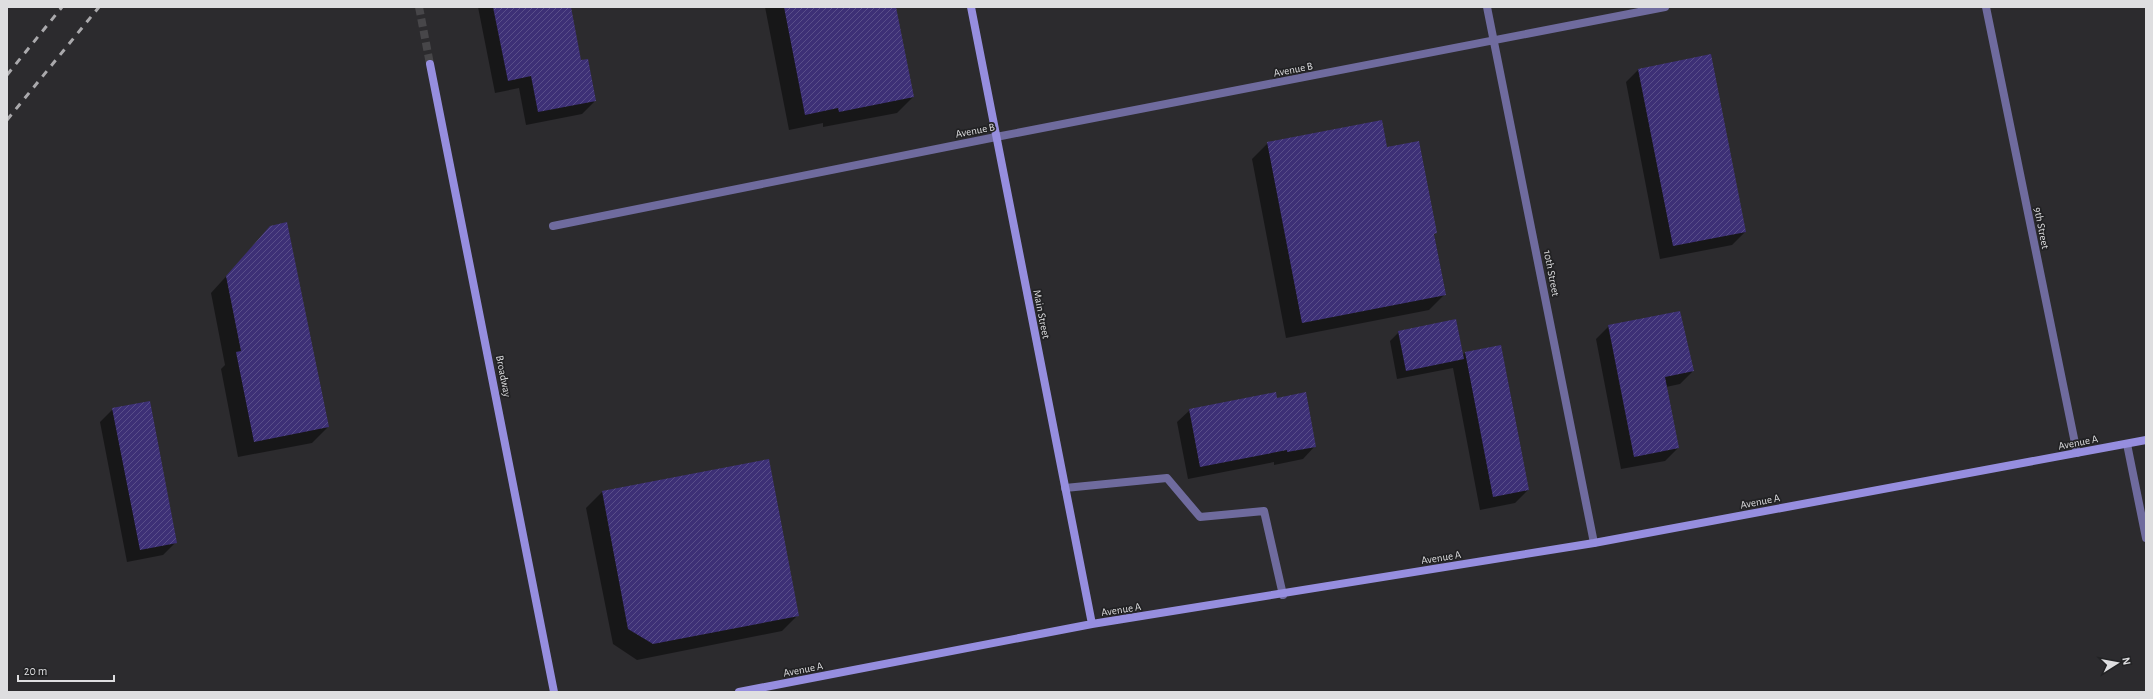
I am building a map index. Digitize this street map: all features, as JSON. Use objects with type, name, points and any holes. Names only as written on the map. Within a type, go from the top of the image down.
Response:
[{"type":"main road","name":"Main Street","points":[[971,7],[1092,624]]},
{"type":"main road","name":"Broadway","points":[[430,64],[554,692]]},
{"type":"main road","name":"Avenue A","points":[[739,692],[1092,624],[1283,595],[1594,543],[2146,440]]},
{"type":"street","name":"10th Street","points":[[1487,7],[1594,543]]},
{"type":"street","name":"Avenue B","points":[[553,226],[996,137],[1665,7]]},
{"type":"street","name":"9th Street","points":[[1986,7],[2077,453]]},
{"type":"street","points":[[2127,444],[2146,538]]},
{"type":"street","points":[[1065,488],[1167,478],[1200,517],[1264,511],[1283,595]]},
{"type":"building","points":[[493,7],[571,7],[581,60],[588,59],[596,101],[538,112],[531,76],[508,81]]},
{"type":"building","points":[[784,7],[896,7],[914,97],[839,112],[838,108],[805,115]]},
{"type":"building","points":[[1711,54],[1746,232],[1673,246],[1638,69]]},
{"type":"building","points":[[1382,120],[1387,147],[1419,141],[1437,233],[1434,234],[1446,295],[1302,323],[1267,142]]},
{"type":"building","points":[[287,222],[329,427],[254,442],[236,352],[241,351],[226,276],[270,226]]},
{"type":"building","points":[[1680,311],[1694,371],[1665,377],[1679,448],[1634,457],[1608,325]]},
{"type":"building","points":[[1456,319],[1464,359],[1406,371],[1398,331]]},
{"type":"building","points":[[1501,345],[1529,490],[1493,497],[1465,352]]},
{"type":"building","points":[[1276,392],[1277,398],[1306,392],[1316,447],[1287,452],[1287,450],[1200,467],[1189,409]]},
{"type":"building","points":[[150,401],[177,543],[140,550],[112,408]]},
{"type":"building","points":[[769,459],[799,616],[653,644],[628,629],[602,491]]},
{"type":"tunnel","points":[[419,7],[430,64]]},
{"type":"railway","points":[[7,75],[62,7]]},
{"type":"railway","points":[[7,120],[99,7]]}]
